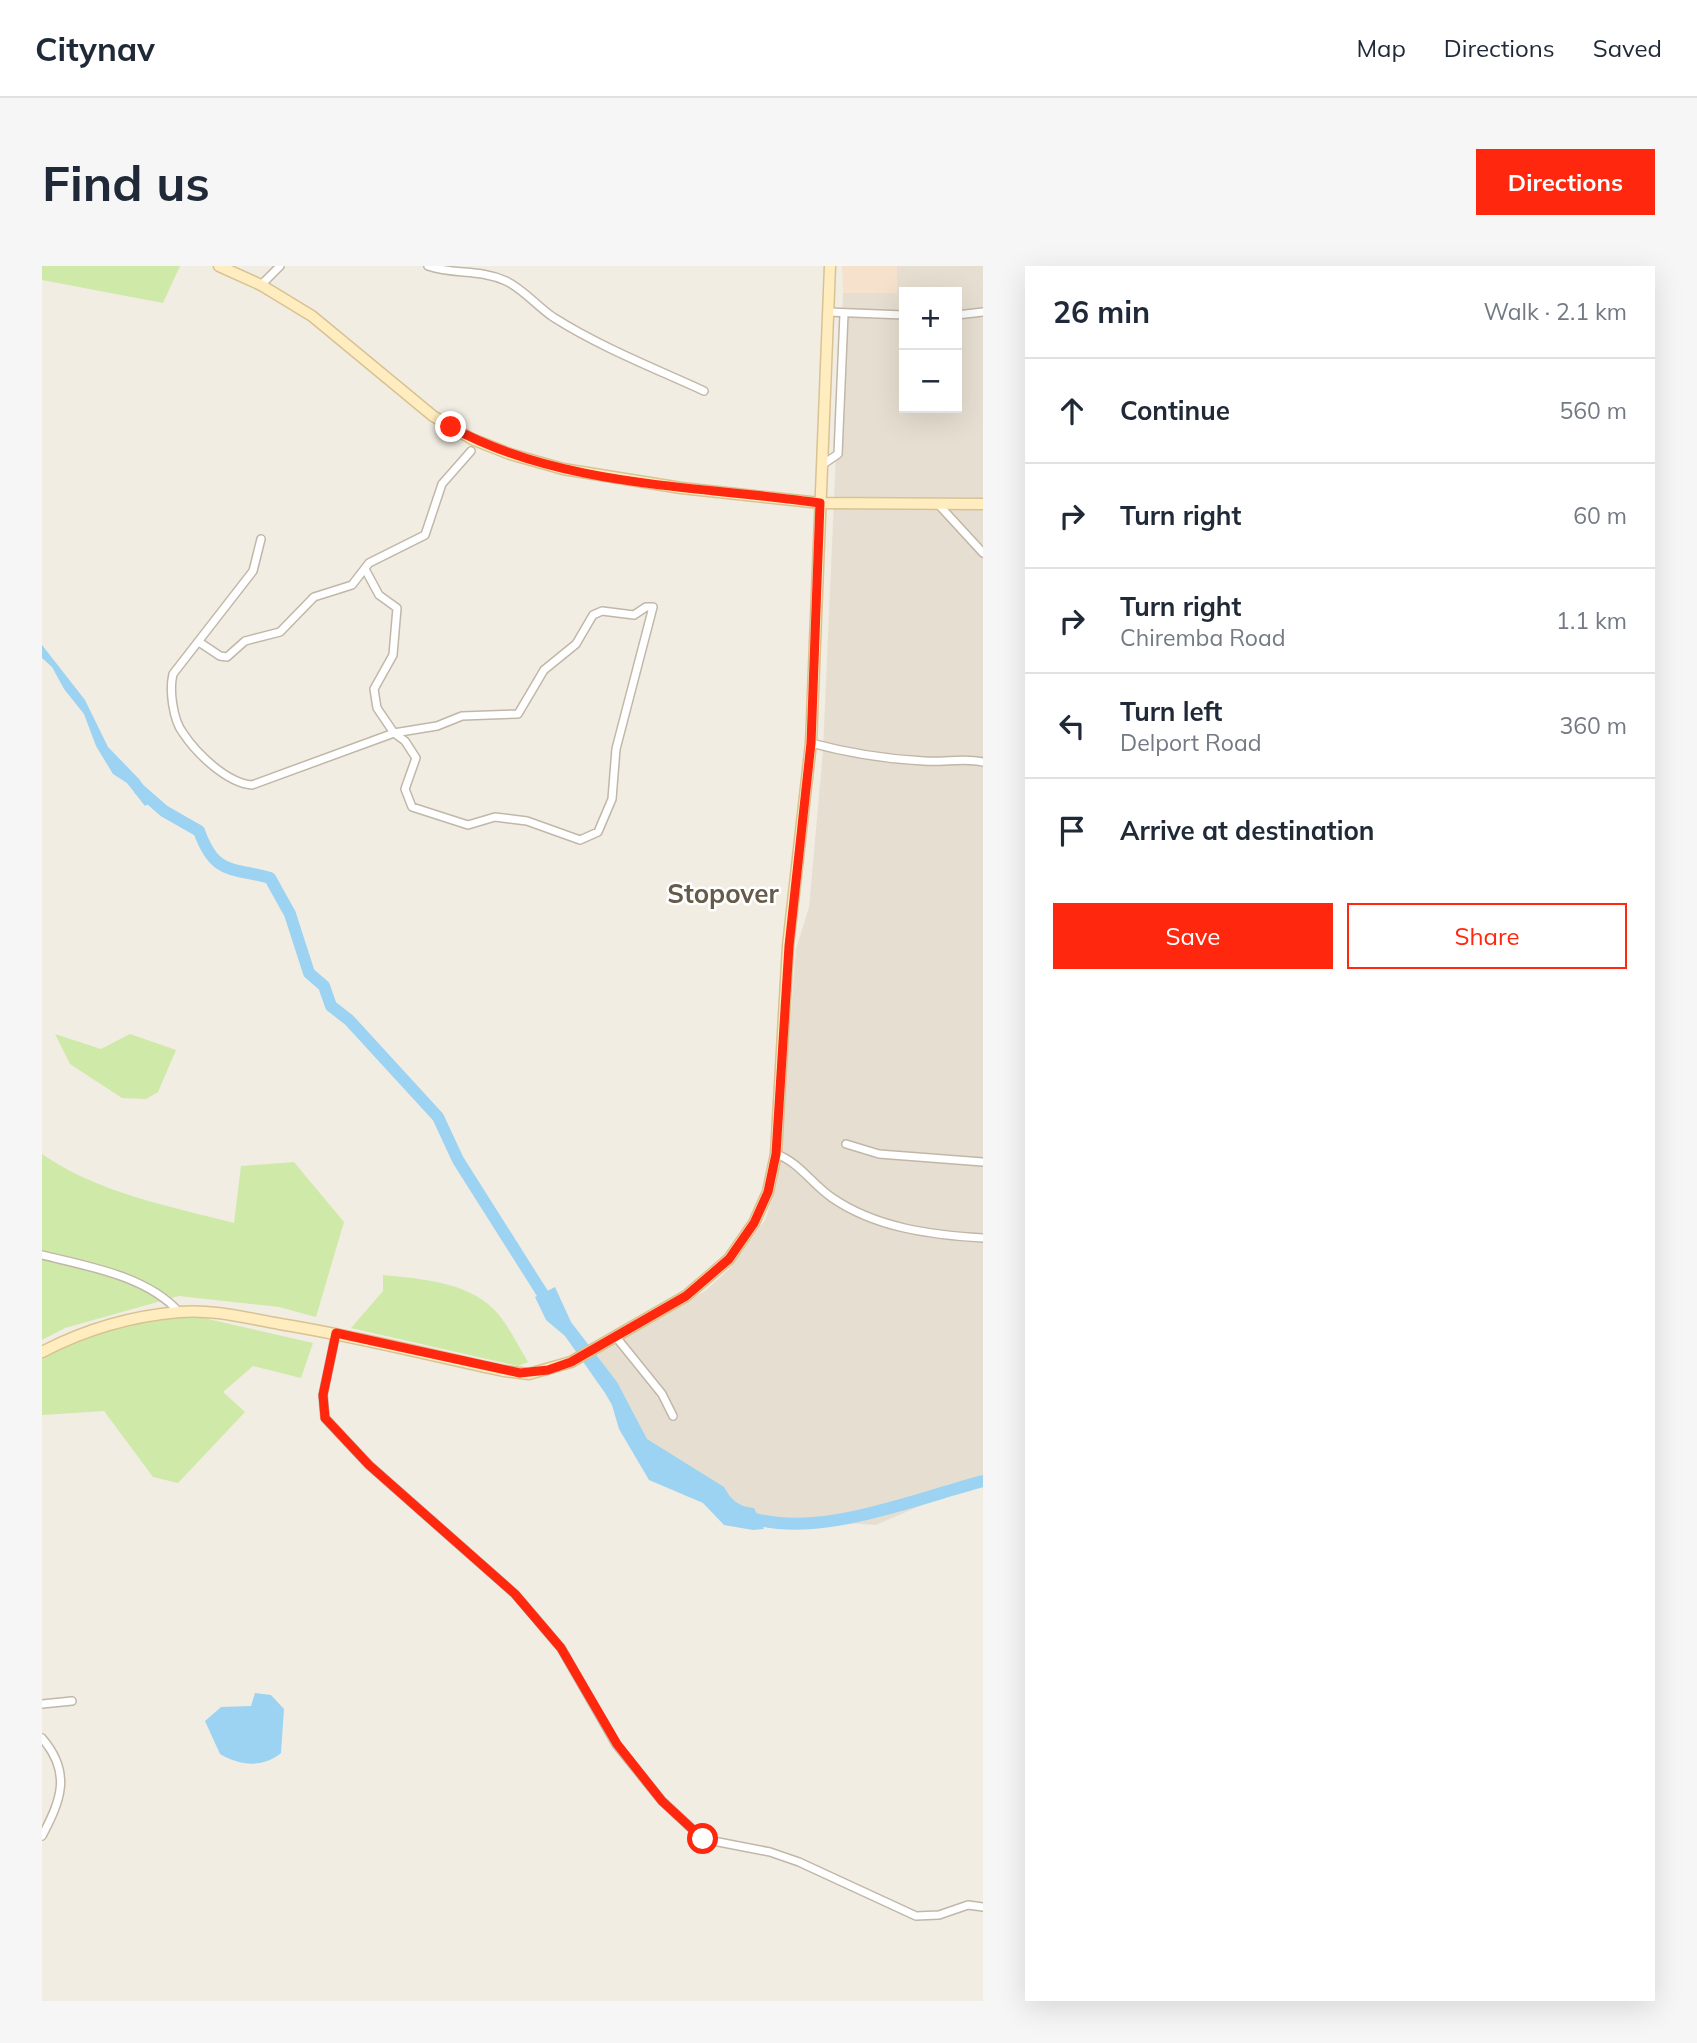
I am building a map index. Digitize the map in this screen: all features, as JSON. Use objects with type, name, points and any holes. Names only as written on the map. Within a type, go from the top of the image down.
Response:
[{"type":"main road","points":[[219,266],[261,285],[338,335],[433,416],[472,439],[510,454],[563,469],[681,488],[820,503],[983,504]]},
{"type":"main road","points":[[42,1352],[90,1331],[179,1312],[232,1314],[336,1333],[520,1373],[548,1370],[574,1360],[686,1296],[729,1259],[763,1206],[776,1154],[789,946],[811,743],[830,266]]},
{"type":"street","points":[[261,285],[280,266]]},
{"type":"street","points":[[428,266],[446,272],[484,272],[509,282],[553,317],[574,329],[704,391]]},
{"type":"street","points":[[962,314],[983,312]]},
{"type":"street","points":[[828,313],[899,314]]},
{"type":"street","points":[[822,465],[838,454],[844,314]]},
{"type":"street","points":[[199,642],[220,656],[227,657],[245,641],[280,632],[314,597],[352,585],[369,563],[425,535],[442,484],[471,451]]},
{"type":"street","points":[[938,504],[983,552]]},
{"type":"street","points":[[261,539],[253,571],[173,674],[170,687],[181,732],[208,760],[239,784],[252,785],[394,733],[437,726],[462,716],[517,714],[544,670],[576,644],[593,615],[602,611],[634,615],[646,607],[653,607],[632,698],[616,748],[612,799],[598,832],[580,840],[527,821],[495,817],[468,825],[412,807],[405,789],[416,758],[405,741],[394,733],[377,708],[374,689],[393,655],[397,608],[379,595],[365,569]]},
{"type":"street","points":[[811,743],[855,755],[927,762],[969,758],[983,762]]},
{"type":"street","points":[[846,1144],[879,1154],[983,1162]]},
{"type":"street","points":[[776,1154],[786,1158],[832,1198],[863,1214],[938,1235],[983,1238]]},
{"type":"street","points":[[42,1255],[117,1275],[167,1299],[179,1312]]},
{"type":"street","points":[[336,1333],[323,1395],[325,1418],[369,1465],[515,1594],[561,1648],[617,1744],[662,1801],[703,1839],[770,1852],[799,1862],[916,1916],[939,1914],[968,1905],[983,1907]]},
{"type":"street","points":[[616,1337],[662,1394],[673,1416]]},
{"type":"street","points":[[42,1703],[72,1701]]},
{"type":"street","points":[[42,1738],[61,1773],[60,1800],[42,1836]]},
{"type":"shaded area","points":[[842,266],[897,266],[897,293],[843,293]]},
{"type":"shaded area","points":[[897,266],[983,266],[983,1484],[962,1488],[876,1525],[733,1515],[652,1477],[587,1357],[705,1291],[729,1269],[765,1220],[777,1183],[796,949],[809,907],[823,750],[843,293],[897,293]]},
{"type":"green space","points":[[42,266],[180,266],[163,303],[42,280]]},
{"type":"green space","points":[[55,1034],[101,1049],[130,1034],[176,1050],[158,1092],[146,1099],[122,1098],[70,1064]]},
{"type":"green space","points":[[42,1154],[86,1179],[135,1197],[234,1223],[241,1166],[294,1162],[344,1222],[316,1317],[279,1307],[179,1296],[65,1328],[42,1340]]},
{"type":"green space","points":[[383,1275],[446,1284],[475,1295],[499,1315],[528,1362],[518,1366],[351,1328],[383,1291]]},
{"type":"green space","points":[[195,1316],[313,1343],[301,1378],[253,1366],[223,1392],[245,1412],[178,1483],[153,1477],[104,1411],[42,1415],[42,1354],[79,1339],[117,1329]]},
{"type":"water","points":[[42,645],[85,700],[108,747],[139,779],[154,800],[145,806],[127,783],[113,774],[96,746],[84,714],[64,689],[52,667],[42,658]]},
{"type":"water","points":[[555,1287],[571,1322],[617,1382],[647,1439],[724,1487],[736,1502],[754,1508],[764,1529],[724,1525],[703,1503],[649,1480],[619,1429],[612,1405],[605,1393],[565,1336],[546,1320],[535,1297]]},
{"type":"water","points":[[255,1693],[271,1695],[284,1709],[281,1753],[267,1761],[251,1764],[220,1754],[205,1721],[221,1707],[251,1706]]},
{"type":"waterway","points":[[140,790],[164,811],[199,831],[211,855],[218,862],[234,870],[270,878],[290,914],[309,973],[324,986],[331,1006],[349,1020],[438,1117],[458,1160],[551,1307]]},
{"type":"waterway","points":[[745,1516],[772,1522],[802,1524],[833,1521],[895,1507],[983,1481]]},
{"type":"district","name":"Stopover","points":[[723,893]]},
{"type":"route","points":[[451,427],[472,439],[510,454],[563,469],[681,488],[820,503],[811,743],[789,946],[776,1154],[768,1192],[754,1223],[719,1270],[686,1296],[571,1362],[548,1370],[520,1373],[336,1333],[323,1395],[325,1418],[369,1465],[515,1594],[561,1648],[617,1744],[662,1801],[703,1839]]}]
